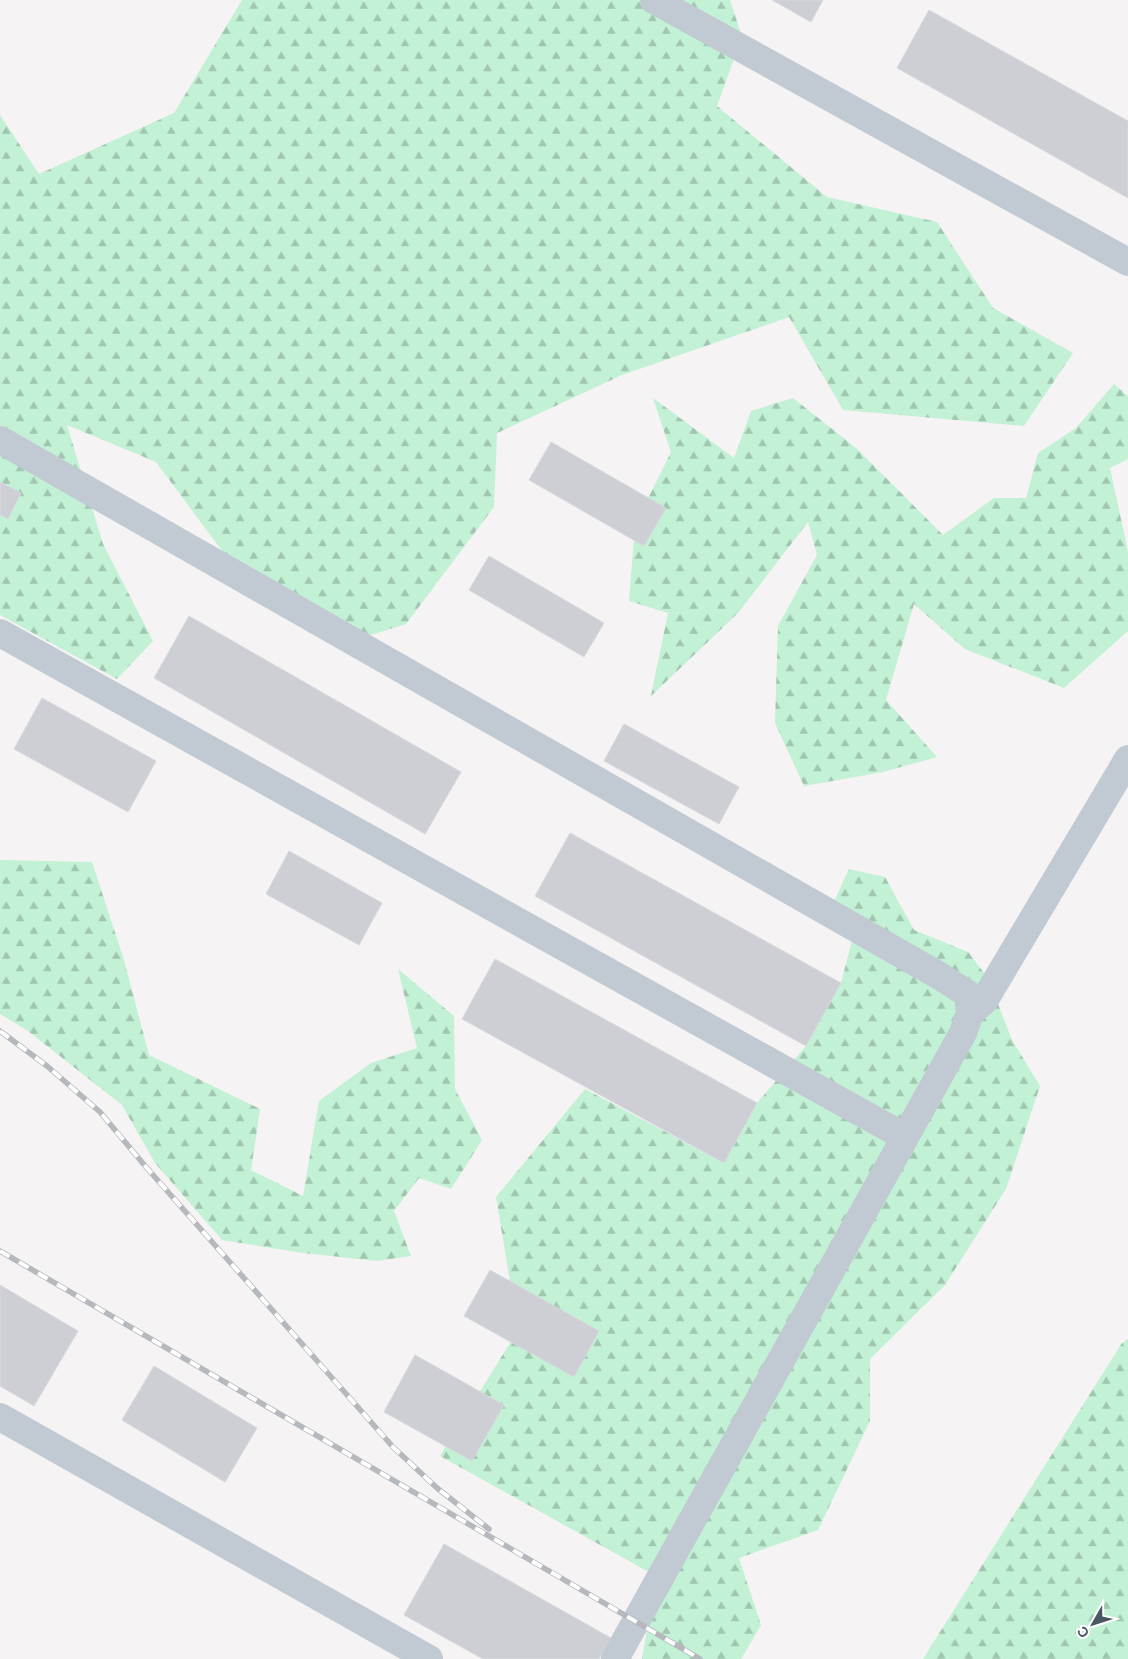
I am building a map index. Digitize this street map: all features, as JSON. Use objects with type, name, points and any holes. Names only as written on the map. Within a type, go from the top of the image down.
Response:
[{"type":"street","points":[[654,0],[1128,262]]},
{"type":"street","points":[[0,440],[938,975],[968,994],[970,1013],[963,1033],[615,1659]]},
{"type":"street","points":[[0,633],[905,1137]]},
{"type":"street","points":[[970,1013],[984,1001],[1128,759]]},
{"type":"street","points":[[0,1417],[428,1659]]},
{"type":"green space","points":[[242,0],[730,0],[742,37],[717,106],[827,197],[937,222],[993,308],[1073,353],[1024,426],[843,410],[789,317],[622,375],[497,433],[494,507],[406,624],[342,644],[246,583],[156,462],[67,425],[103,544],[153,641],[117,679],[0,615],[0,115],[39,174],[174,113]]},
{"type":"green space","points":[[1114,384],[1128,396],[1128,459],[1110,468],[1128,552],[1128,631],[1064,688],[965,649],[914,604],[886,700],[937,757],[883,772],[804,786],[775,723],[778,626],[817,555],[808,522],[738,613],[651,696],[668,613],[629,601],[635,525],[671,452],[653,398],[734,458],[751,411],[793,398],[856,448],[943,535],[994,498],[1026,498],[1038,453],[1076,428]]},
{"type":"green space","points":[[0,860],[92,862],[124,960],[149,1055],[260,1109],[251,1170],[303,1196],[319,1101],[371,1063],[417,1048],[398,969],[454,1016],[455,1089],[482,1140],[451,1189],[419,1178],[394,1211],[411,1256],[377,1261],[303,1253],[222,1240],[155,1163],[122,1105],[28,1031],[0,1014]]},
{"type":"green space","points":[[849,869],[885,877],[914,930],[968,952],[988,978],[1012,1040],[1040,1086],[1006,1189],[945,1285],[870,1359],[870,1421],[818,1530],[739,1558],[761,1625],[741,1659],[642,1659],[656,1576],[440,1456],[518,1330],[496,1197],[585,1089],[724,1163],[757,1103],[806,1046],[841,983],[854,933],[831,908]]},
{"type":"green space","points":[[1128,1339],[1128,1659],[923,1659],[1122,1343]]},
{"type":"building","points":[[772,0],[823,0],[811,22]]},
{"type":"building","points":[[929,10],[1128,121],[1128,198],[897,68]]},
{"type":"building","points":[[551,442],[666,508],[644,546],[529,480]]},
{"type":"building","points":[[0,482],[21,493],[8,519],[0,515]]},
{"type":"building","points":[[489,556],[604,623],[584,657],[469,590]]},
{"type":"building","points":[[189,616],[461,772],[425,834],[154,678]]},
{"type":"building","points":[[42,698],[156,761],[128,812],[14,749]]},
{"type":"building","points":[[624,724],[739,787],[719,824],[604,761]]},
{"type":"building","points":[[570,833],[841,983],[806,1046],[535,896]]},
{"type":"building","points":[[289,851],[382,903],[359,945],[266,894]]},
{"type":"building","points":[[495,959],[757,1103],[724,1163],[462,1019]]},
{"type":"building","points":[[490,1270],[599,1331],[574,1377],[464,1316]]},
{"type":"building","points":[[0,1285],[78,1331],[34,1406],[0,1386]]},
{"type":"building","points":[[415,1355],[504,1405],[472,1461],[384,1412]]},
{"type":"building","points":[[154,1366],[257,1428],[225,1482],[122,1420]]},
{"type":"building","points":[[444,1544],[611,1638],[599,1659],[483,1659],[404,1615]]},
{"type":"railway","points":[[0,1031],[47,1066],[100,1112],[146,1167],[393,1447],[437,1488],[489,1529]]},
{"type":"railway","points":[[0,1251],[700,1659]]}]
